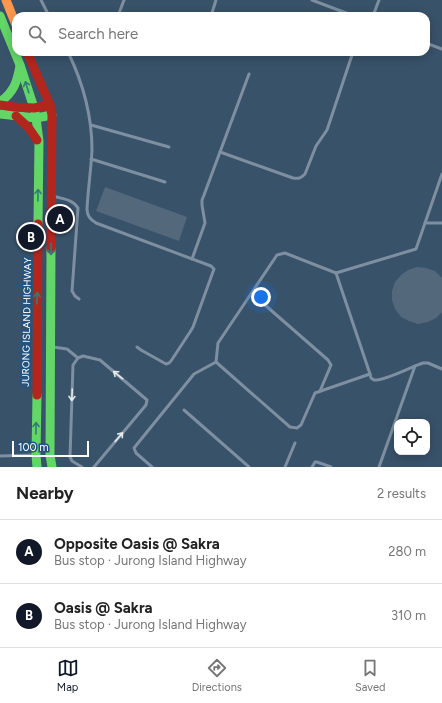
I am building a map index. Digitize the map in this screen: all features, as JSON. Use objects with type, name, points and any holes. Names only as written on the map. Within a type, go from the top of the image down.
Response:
[{"type":"main road","points":[[6,0],[12,15]]},
{"type":"main road","name":"JURONG ISLAND HIGHWAY","points":[[0,16],[12,45]]},
{"type":"main road","name":"JURONG ISLAND HIGHWAY","points":[[16,56],[34,108],[39,142],[37,467]]},
{"type":"main road","points":[[29,56],[50,105],[52,115],[50,456],[52,467]]},
{"type":"main road","points":[[0,104],[12,92],[17,83],[20,65]]},
{"type":"main road","points":[[0,104],[14,107],[34,108],[50,105]]},
{"type":"main road","points":[[0,114],[36,118],[52,115]]},
{"type":"main road","points":[[16,116],[30,128],[39,142]]},
{"type":"lane","points":[[41,0],[48,12]]},
{"type":"lane","points":[[120,12],[124,0]]},
{"type":"lane","points":[[212,12],[216,0]]},
{"type":"lane","points":[[312,0],[344,12]]},
{"type":"lane","points":[[374,12],[379,0]]},
{"type":"lane","points":[[430,44],[442,49]]},
{"type":"lane","points":[[70,56],[79,76],[86,100],[90,124],[92,150],[87,209],[91,220],[212,266],[214,269],[190,332],[171,361],[168,364],[137,347]]},
{"type":"lane","points":[[220,152],[293,178],[300,178],[305,174],[316,146],[327,130],[352,56]]},
{"type":"lane","points":[[192,259],[205,223],[202,200],[249,74]]},
{"type":"lane","points":[[90,124],[169,146]]},
{"type":"lane","points":[[91,159],[165,182]]},
{"type":"lane","points":[[216,362],[218,343],[277,255],[285,253],[336,273],[416,249],[442,174]]},
{"type":"lane","points":[[52,196],[73,202],[78,208],[72,290],[78,299]]},
{"type":"lane","points":[[425,223],[442,223]]},
{"type":"lane","points":[[336,273],[371,378],[378,381],[425,363],[442,369]]},
{"type":"lane","points":[[265,305],[328,360],[331,365],[320,391]]},
{"type":"lane","points":[[51,346],[67,349],[78,358]]},
{"type":"lane","points":[[82,467],[72,461],[70,457],[73,365],[78,358],[83,356],[100,360],[147,400],[146,405],[94,467]]},
{"type":"lane","points":[[216,362],[290,427],[297,428],[301,425],[315,392],[370,374]]},
{"type":"lane","points":[[152,467],[136,453],[134,448],[194,374],[216,362]]},
{"type":"lane","points":[[379,467],[415,366]]},
{"type":"lane","points":[[184,410],[249,467]]},
{"type":"lane","points":[[285,467],[295,443]]},
{"type":"lane","points":[[0,456],[36,455]]},
{"type":"lane","points":[[312,467],[315,462],[331,467]]},
{"type":"building","points":[[105,187],[187,217],[179,241],[96,211]]},
{"type":"building","points":[[417,267],[435,271],[442,278],[442,312],[436,318],[428,322],[418,324],[401,317],[395,309],[392,300],[392,291],[395,282],[408,270]]},
{"type":"traffic: fast","points":[[0,16],[12,45]]},
{"type":"traffic: fast","points":[[16,56],[34,108],[39,141],[38,224]]},
{"type":"traffic: fast","points":[[0,102],[12,90],[18,77],[20,66]]},
{"type":"traffic: fast","points":[[0,114],[36,118],[52,115]]},
{"type":"traffic: fast","points":[[51,249],[50,455],[52,467]]},
{"type":"traffic: fast","points":[[37,395],[37,467]]},
{"type":"traffic: slow","points":[[6,0],[12,15]]},
{"type":"traffic: jam","points":[[29,56],[50,105],[52,115],[51,249]]},
{"type":"traffic: jam","points":[[0,105],[34,108],[50,105]]},
{"type":"traffic: jam","points":[[16,116],[28,127],[37,140]]},
{"type":"traffic: jam","points":[[37,395],[38,224]]},
{"type":"place","name":"Opposite Oasis @ Sakra","points":[[60,219]]},
{"type":"place","name":"Oasis @ Sakra","points":[[31,237]]}]
